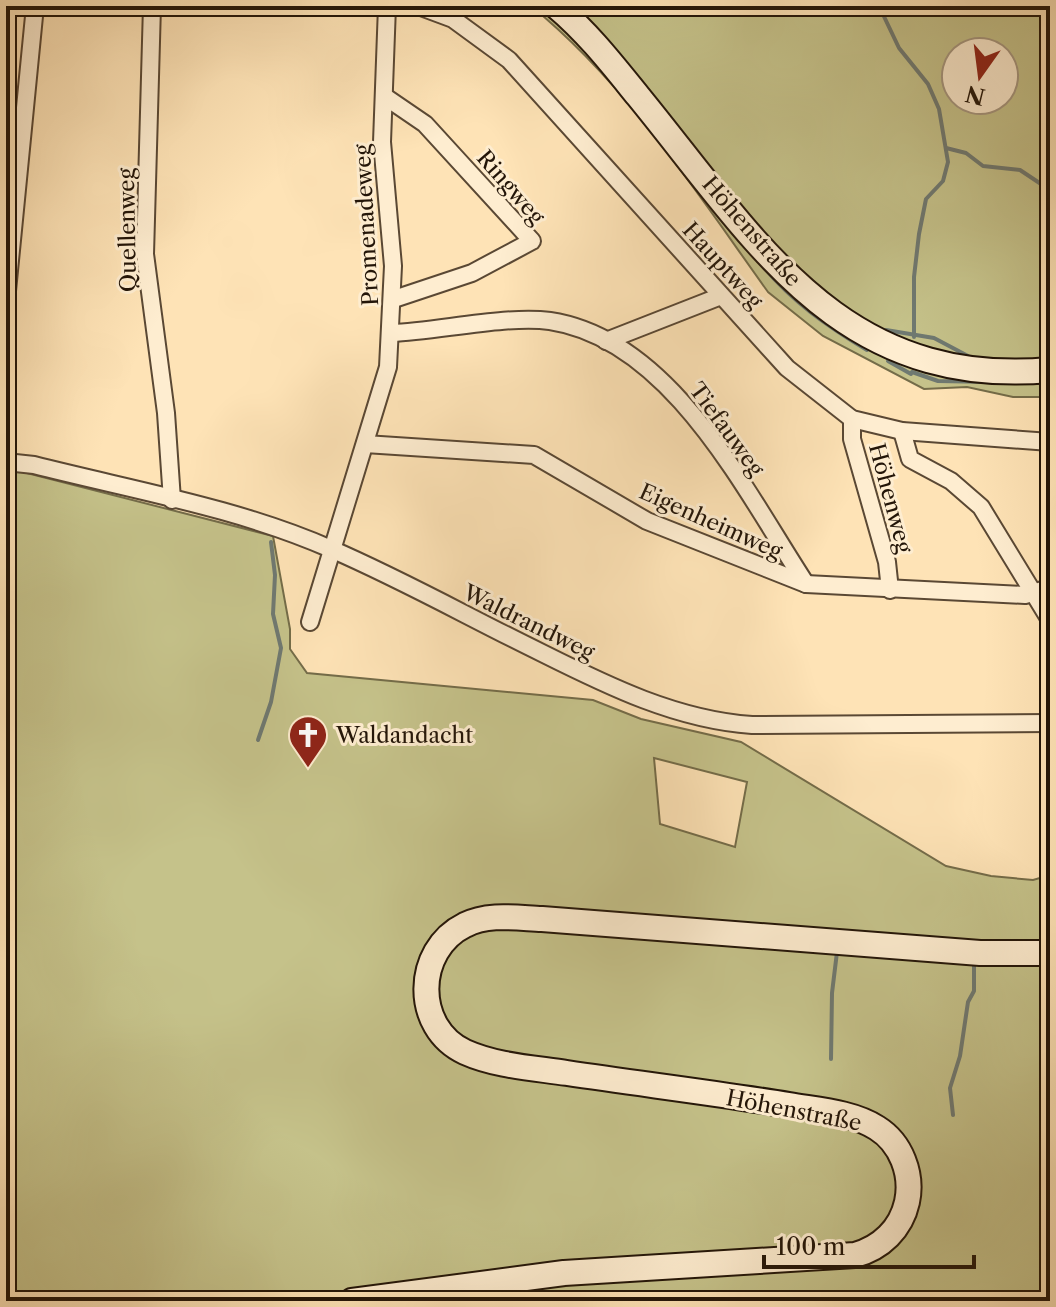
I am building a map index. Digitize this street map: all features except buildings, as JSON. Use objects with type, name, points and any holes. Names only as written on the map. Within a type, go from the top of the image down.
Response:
[{"type":"street","points":[[6,301],[35,6]]},
{"type":"street","name":"Quellenweg","points":[[152,6],[145,265],[166,413],[172,500]]},
{"type":"street","name":"Promenadeweg","points":[[310,622],[388,367],[394,299],[382,142],[387,6]]},
{"type":"street","name":"Hauptweg","points":[[418,6],[453,19],[509,60],[787,368],[852,419],[902,431],[1050,442]]},
{"type":"street","name":"Höhenstraße","points":[[556,6],[601,48],[783,272],[840,320],[878,342],[939,364],[993,372],[1050,370]]},
{"type":"street","name":"Ringweg","points":[[384,96],[425,124],[532,241],[472,273],[394,299]]},
{"type":"street","points":[[606,341],[721,296]]},
{"type":"street","name":"Tiefauweg","points":[[392,333],[529,320],[576,328],[606,341],[645,365],[691,411],[806,584]]},
{"type":"street","name":"Höhenweg","points":[[852,419],[852,439],[887,562],[890,590]]},
{"type":"street","points":[[902,431],[910,459],[951,481],[981,507],[1042,591],[1050,620]]},
{"type":"street","name":"Eigenheimweg","points":[[365,444],[534,455],[647,521],[806,584],[890,590],[1042,591]]},
{"type":"street","name":"Waldrandweg","points":[[6,462],[34,465],[283,529],[333,549],[591,678],[653,704],[716,721],[752,725],[1050,723]]},
{"type":"street","name":"Höhenstraße","points":[[352,1301],[595,1270],[855,1255],[883,1241],[899,1222],[906,1206],[908,1183],[903,1159],[888,1137],[867,1122],[782,1104],[518,1065],[464,1052],[438,1029],[427,1004],[427,973],[444,940],[461,927],[487,918],[557,920],[980,953],[1050,953]]},
{"type":"shaded area","points":[[531,6],[1050,6],[1050,397],[1013,397],[967,387],[924,389],[823,336],[768,292],[687,178],[598,69]]},
{"type":"shaded area","points":[[6,471],[19,471],[273,536],[290,629],[290,649],[307,673],[593,700],[641,719],[741,742],[946,866],[991,876],[1033,880],[1050,875],[1050,1301],[6,1301]],"holes":[[[654,758],[747,782],[735,847],[660,824]]]},
{"type":"waterway","points":[[537,6],[548,14]]},
{"type":"waterway","points":[[879,6],[899,48],[928,84],[939,109],[948,162],[943,181],[926,199],[919,234],[914,277],[914,337]]},
{"type":"waterway","points":[[946,148],[966,153],[983,166],[1020,170],[1050,190]]},
{"type":"waterway","points":[[761,264],[810,312],[867,350]]},
{"type":"waterway","points":[[886,330],[934,338],[968,356]]},
{"type":"waterway","points":[[888,361],[911,374]]},
{"type":"waterway","points":[[912,372],[938,381],[1050,383]]},
{"type":"waterway","points":[[258,740],[271,702],[281,648],[273,614],[275,575],[271,542]]},
{"type":"waterway","points":[[831,1059],[832,993],[837,952]]},
{"type":"waterway","points":[[953,1115],[950,1088],[960,1056],[968,1002],[974,991],[974,963]]},
{"type":"place","name":"Waldandacht","points":[[308,769]]}]
